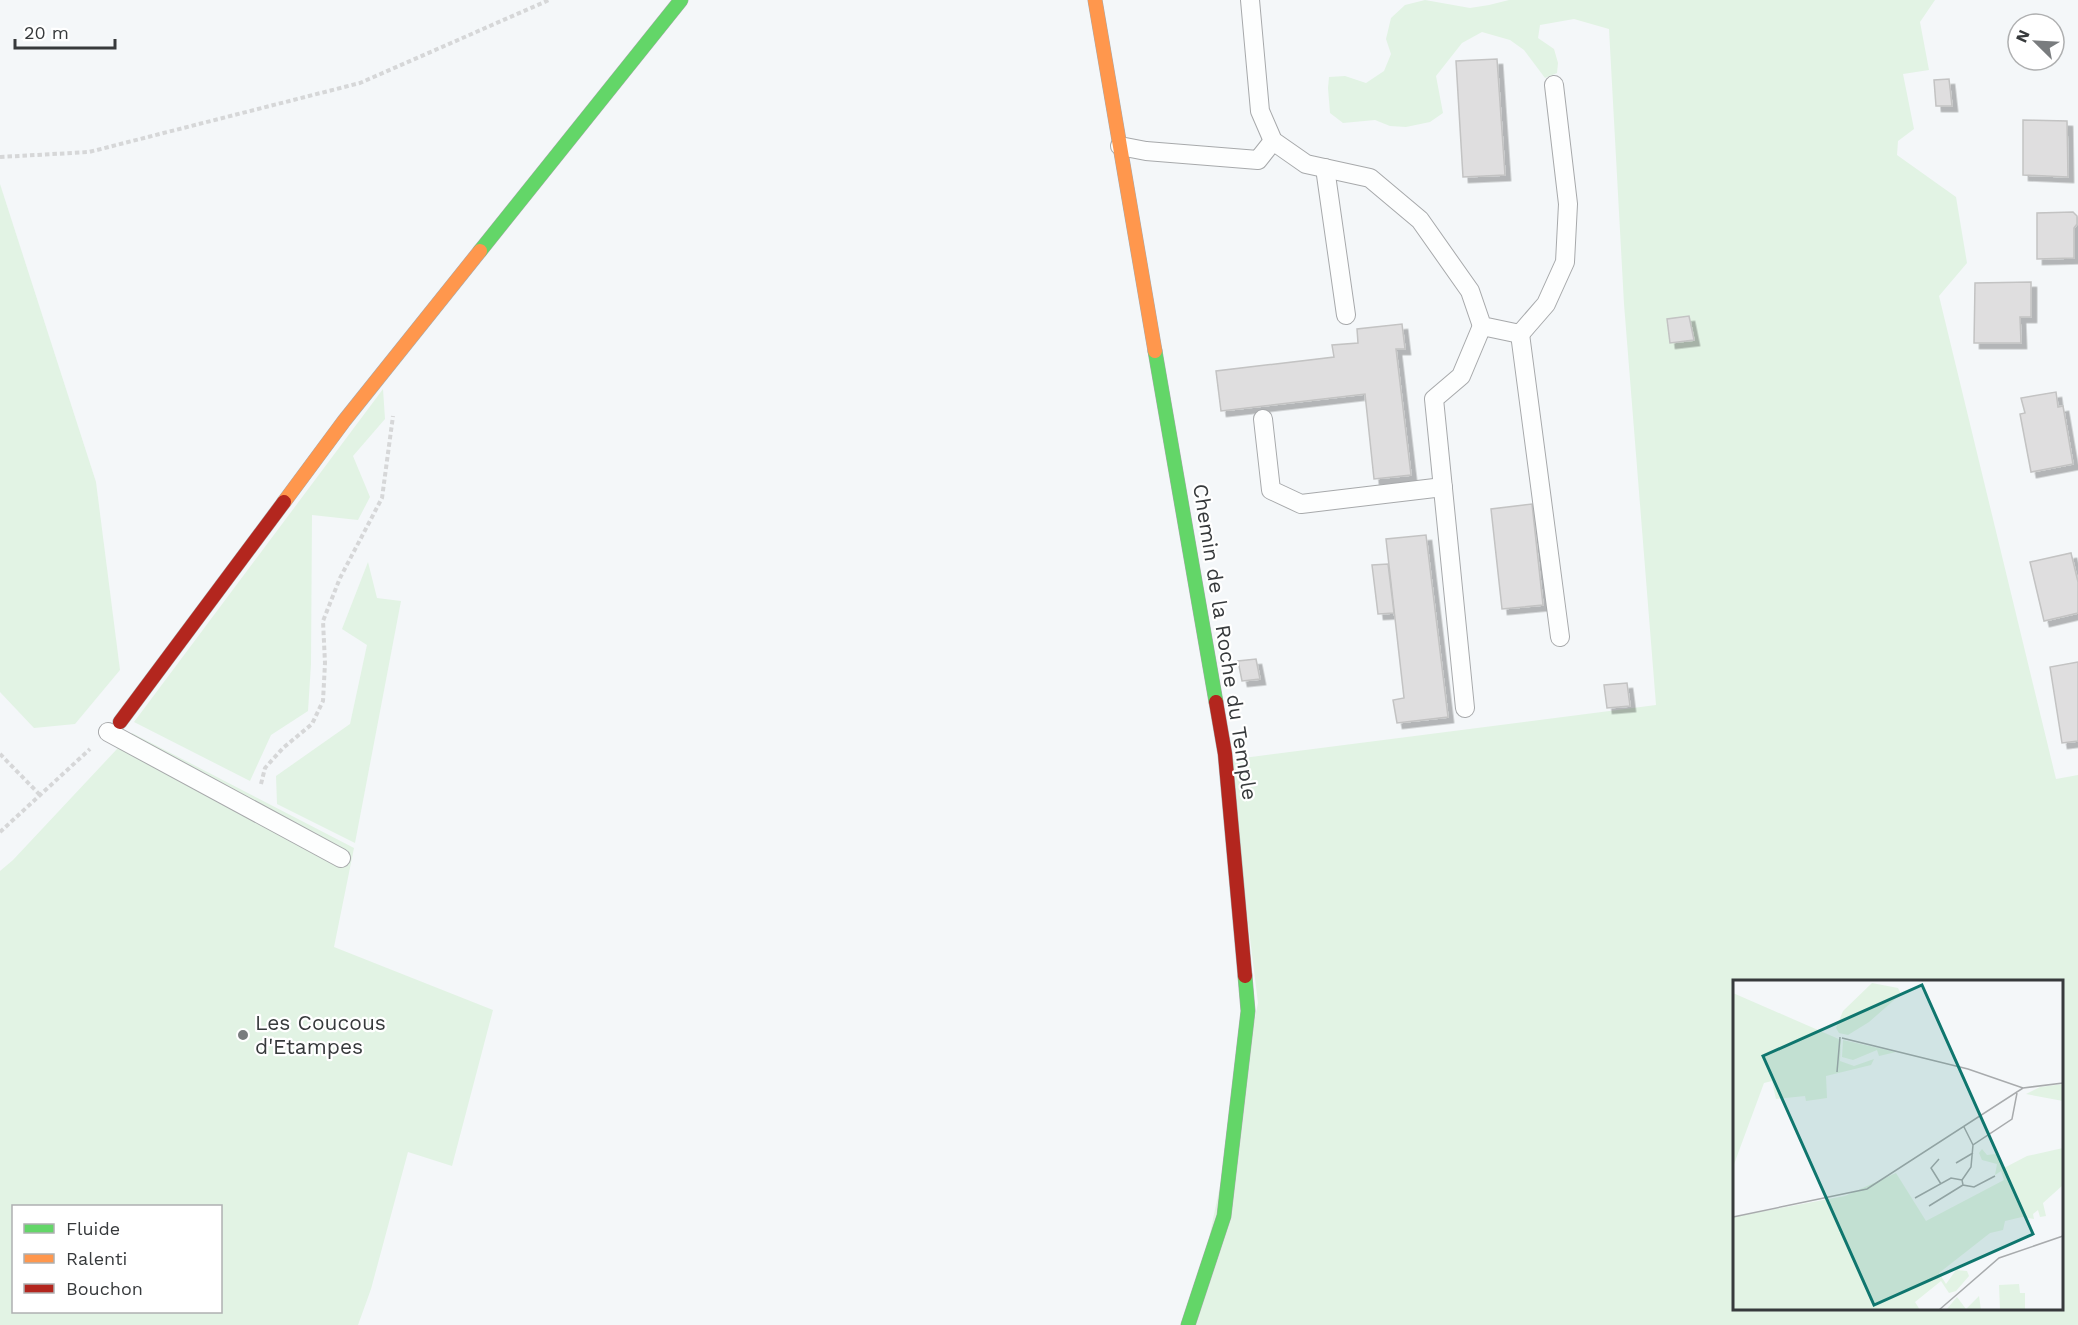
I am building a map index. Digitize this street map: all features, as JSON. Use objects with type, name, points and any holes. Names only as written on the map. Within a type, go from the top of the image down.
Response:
[{"type":"street","points":[[114,727],[344,421],[681,0]]},
{"type":"street","name":"Chemin de la Roche du Temple","points":[[1095,0],[1225,754],[1248,1011],[1224,1216],[1188,1325]]},
{"type":"lane","points":[[1250,0],[1260,111],[1273,141],[1306,164],[1370,178],[1420,220],[1470,291],[1482,326],[1461,376],[1434,399],[1465,708]]},
{"type":"lane","points":[[1554,85],[1568,204],[1565,262],[1546,304],[1520,334],[1560,637]]},
{"type":"lane","points":[[1120,146],[1156,152],[1258,159],[1273,141]]},
{"type":"lane","points":[[1325,168],[1346,315]]},
{"type":"lane","points":[[1482,326],[1520,334]]},
{"type":"lane","points":[[1263,418],[1271,490],[1301,504],[1443,487]]},
{"type":"lane","points":[[114,727],[253,811],[341,858]]},
{"type":"path","points":[[0,157],[88,152],[360,83],[549,0]]},
{"type":"path","points":[[253,811],[265,768],[283,747],[312,724],[323,701],[325,663],[323,621],[340,578],[382,498],[394,410]]},
{"type":"path","points":[[0,832],[114,727]]},
{"type":"path","points":[[0,754],[40,795]]},
{"type":"green space","points":[[1425,0],[1470,8],[1509,0],[1935,0],[1920,22],[1929,70],[1903,74],[1914,129],[1898,141],[1897,155],[1956,197],[1967,263],[1939,296],[2056,779],[2078,775],[2078,1325],[1191,1325],[1258,1003],[1228,760],[1656,705],[1624,304],[1609,29],[1574,19],[1540,25],[1538,38],[1554,49],[1558,63],[1557,73],[1545,78],[1524,50],[1510,40],[1482,32],[1462,43],[1436,76],[1443,113],[1430,122],[1406,127],[1390,126],[1375,120],[1343,123],[1330,113],[1329,77],[1345,76],[1366,83],[1384,71],[1391,54],[1386,39],[1391,18],[1405,5]]},
{"type":"green space","points":[[0,184],[96,482],[120,670],[75,724],[34,728],[0,692]]},
{"type":"green space","points":[[383,389],[385,419],[353,456],[370,497],[358,520],[312,515],[311,664],[308,711],[271,735],[250,781],[134,722]]},
{"type":"green space","points":[[368,562],[377,598],[401,601],[355,843],[277,804],[276,776],[350,724],[367,645],[342,629]]},
{"type":"green space","name":"Les Coucous d'Etampes","points":[[132,733],[354,848],[334,947],[493,1010],[452,1166],[408,1152],[371,1289],[358,1325],[0,1325],[0,871]]},
{"type":"building","points":[[1497,59],[1505,175],[1463,177],[1456,61]]},
{"type":"building","points":[[1949,79],[1952,106],[1936,106],[1934,80]]},
{"type":"building","points":[[2023,120],[2067,121],[2068,177],[2023,175]]},
{"type":"building","points":[[2073,212],[2077,216],[2077,224],[2074,228],[2074,258],[2037,259],[2037,213]]},
{"type":"building","points":[[2031,282],[2031,317],[2020,317],[2021,343],[1974,343],[1975,283]]},
{"type":"building","points":[[1689,316],[1694,340],[1670,343],[1667,319]]},
{"type":"building","points":[[1402,324],[1405,349],[1396,349],[1411,475],[1374,479],[1365,394],[1221,411],[1216,371],[1334,357],[1332,345],[1358,343],[1357,329]]},
{"type":"building","points":[[2056,392],[2058,407],[2063,406],[2073,464],[2031,472],[2020,414],[2025,413],[2021,398]]},
{"type":"building","points":[[1532,504],[1543,605],[1502,609],[1491,509]]},
{"type":"building","points":[[1426,535],[1448,717],[1397,723],[1393,700],[1404,698],[1386,539]]},
{"type":"building","points":[[2071,553],[2078,582],[2078,613],[2044,621],[2030,562]]},
{"type":"building","points":[[1388,564],[1394,613],[1378,614],[1372,565]]},
{"type":"building","points":[[1256,659],[1260,679],[1242,681],[1238,661]]},
{"type":"building","points":[[2078,662],[2078,741],[2062,743],[2050,667]]},
{"type":"building","points":[[1627,683],[1630,706],[1607,708],[1604,685]]},
{"type":"traffic: fast","points":[[480,251],[681,0]]},
{"type":"traffic: fast","points":[[1155,351],[1216,702]]},
{"type":"traffic: fast","points":[[1188,1325],[1224,1216],[1248,1011],[1245,976]]},
{"type":"traffic: slow","points":[[1095,0],[1155,351]]},
{"type":"traffic: slow","points":[[284,502],[344,421],[480,251]]},
{"type":"traffic: jam","points":[[120,722],[284,502]]},
{"type":"traffic: jam","points":[[1216,702],[1225,754],[1245,976]]},
{"type":"place","name":"Les Coucous d'Etampes","points":[[243,1035]]}]
